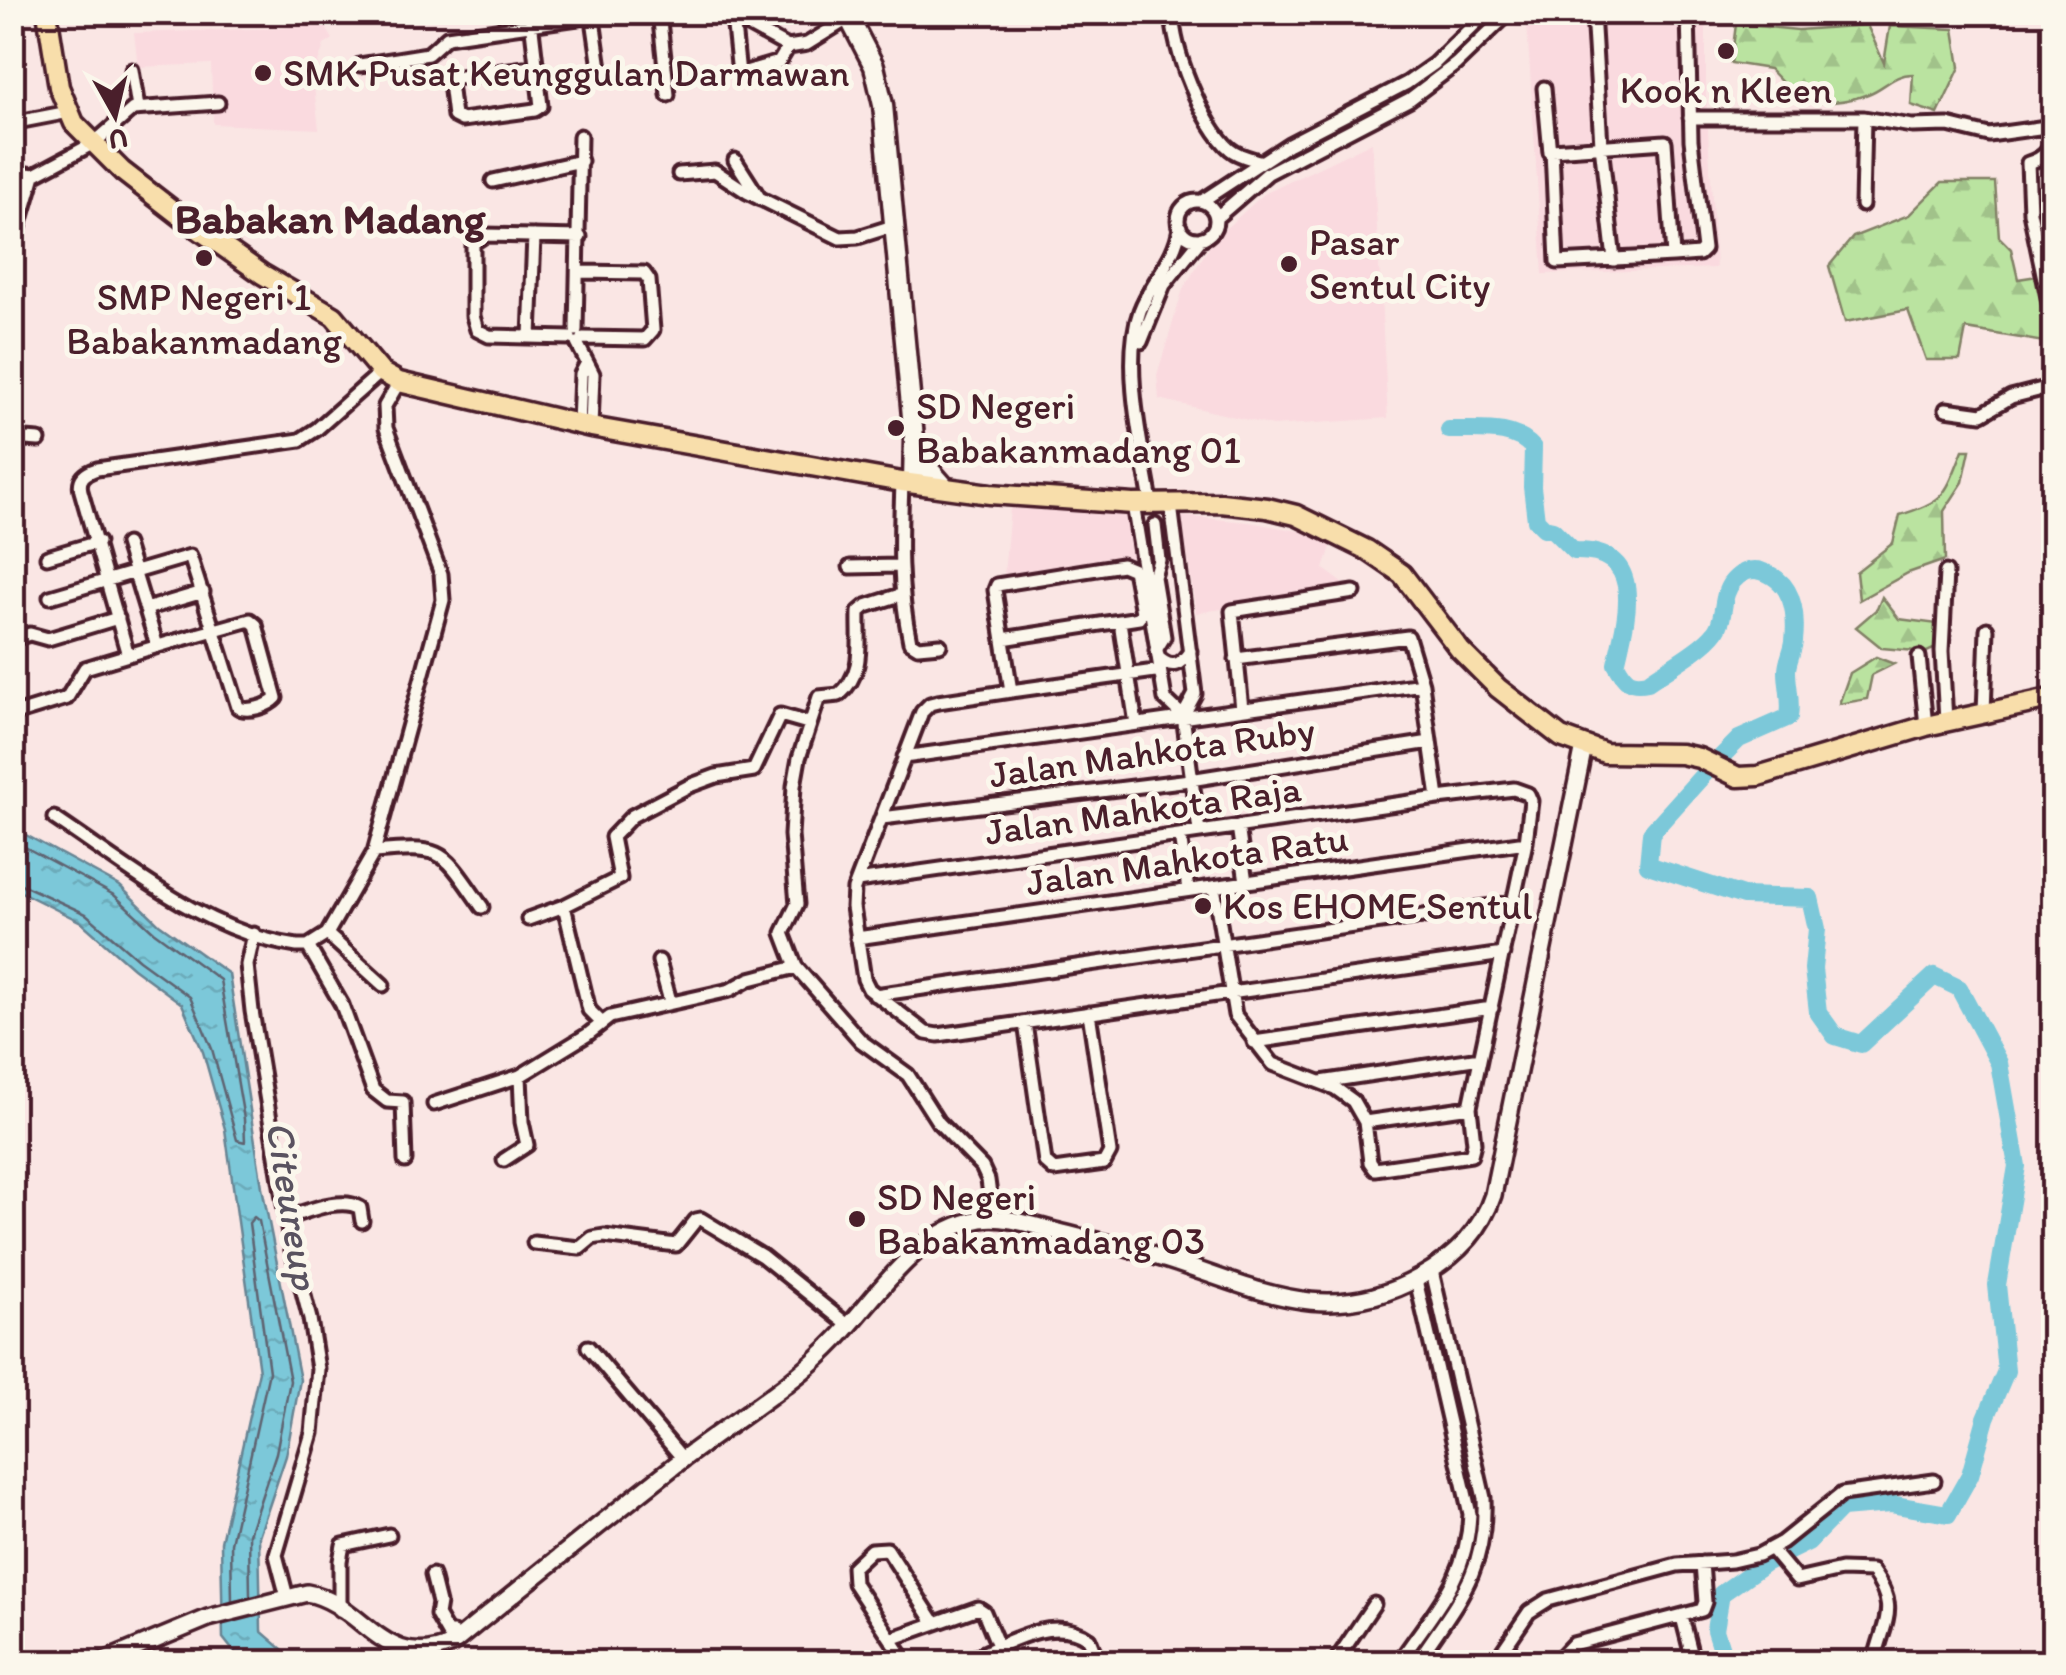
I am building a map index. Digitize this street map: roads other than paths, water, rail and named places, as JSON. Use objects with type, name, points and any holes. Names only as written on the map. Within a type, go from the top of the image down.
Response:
[{"type":"main road","points":[[47,12],[58,87],[74,123],[122,171],[184,219],[262,274],[334,316],[381,372],[400,382],[585,426],[907,482],[990,494],[1142,500],[1171,505],[1222,503],[1296,515],[1367,550],[1402,574],[1460,650],[1538,721],[1584,746],[1617,754],[1681,754],[1699,758],[1729,774],[1758,776],[1926,726],[2054,698]]},
{"type":"main road","points":[[847,15],[874,66],[883,104],[914,438],[907,482]]},
{"type":"main road","points":[[914,438],[929,469],[943,485]]},
{"type":"street","points":[[530,12],[533,26],[538,66],[542,102],[539,109],[462,120],[454,116],[450,83],[454,78],[538,66]]},
{"type":"street","points":[[360,65],[428,54],[447,37],[592,14],[644,12]]},
{"type":"street","points":[[659,12],[668,94]]},
{"type":"street","points":[[1173,12],[1174,41],[1208,121],[1228,148],[1259,161]]},
{"type":"street","points":[[1183,716],[1165,699],[1157,653],[1134,365],[1140,313],[1153,283],[1173,256],[1181,210],[1190,202],[1202,201],[1259,161],[1407,83],[1455,46],[1487,12]]},
{"type":"street","points":[[1216,218],[1268,173],[1410,100],[1456,64],[1510,12]]},
{"type":"street","points":[[1592,12],[1614,260]]},
{"type":"street","points":[[1544,88],[1554,258],[1561,263],[1699,254],[1704,250],[1691,140],[1688,12]]},
{"type":"street","points":[[592,14],[600,68]]},
{"type":"street","points":[[729,15],[739,74],[779,62],[788,47]]},
{"type":"street","points":[[729,15],[788,47],[807,44],[847,15]]},
{"type":"street","points":[[132,70],[138,108]]},
{"type":"street","points":[[12,172],[34,176],[94,143],[138,108],[218,103]]},
{"type":"street","points":[[12,122],[69,112]]},
{"type":"street","points":[[1690,118],[1864,118],[1912,126],[1948,125],[1989,135],[2051,130],[2048,151],[2028,163],[2027,189],[2054,326]]},
{"type":"street","points":[[1862,205],[1864,118]]},
{"type":"street","points":[[580,136],[577,338],[587,363],[581,374],[585,426]]},
{"type":"street","points":[[1550,153],[1556,148],[1691,140]]},
{"type":"street","points":[[1666,142],[1673,256]]},
{"type":"street","points":[[735,160],[760,199]]},
{"type":"street","points":[[493,181],[580,161]]},
{"type":"street","points":[[679,174],[715,171],[760,199],[840,238],[893,226]]},
{"type":"street","points":[[12,250],[34,176]]},
{"type":"street","points":[[1134,365],[1158,296],[1202,238],[1214,230],[1216,218],[1212,208],[1202,201]]},
{"type":"street","points":[[1180,227],[1187,236],[1202,238]]},
{"type":"street","points":[[579,272],[644,273],[649,280],[652,330],[644,339],[489,336],[477,330],[473,316],[474,243],[485,235],[580,238]]},
{"type":"street","points":[[530,337],[534,236]]},
{"type":"street","points":[[128,655],[81,480],[89,472],[300,440],[381,372]]},
{"type":"street","points":[[54,818],[194,910],[289,945],[308,946],[327,934],[374,852],[444,592],[441,574],[386,428],[385,406],[390,392],[400,382]]},
{"type":"street","points":[[1946,409],[1982,414],[2012,397],[2054,386]]},
{"type":"street","points":[[12,438],[39,440]]},
{"type":"street","points":[[907,482],[898,566],[900,595],[912,646],[940,645]]},
{"type":"street","points":[[1171,505],[1195,694],[1183,716],[1199,831]]},
{"type":"street","points":[[1155,525],[1160,560],[1154,578],[1164,637],[1157,653]]},
{"type":"street","points":[[47,557],[98,542]]},
{"type":"street","points":[[126,544],[156,646]]},
{"type":"street","points":[[12,715],[62,701],[85,668],[156,646],[216,629],[250,620],[254,622],[276,694],[274,701],[246,710],[238,707],[216,629],[190,556],[50,597]]},
{"type":"street","points":[[1160,560],[1172,576],[1182,636],[1189,647]]},
{"type":"street","points":[[1003,639],[1136,619],[1142,612],[1134,570],[1126,565],[997,584],[1003,639],[1011,691]]},
{"type":"street","points":[[850,567],[898,566]]},
{"type":"street","points":[[1946,572],[1942,652],[1946,721]]},
{"type":"street","points":[[146,610],[203,592]]},
{"type":"street","points":[[1242,709],[1232,611],[1354,592]]},
{"type":"street","points":[[900,595],[860,610],[860,653],[854,676],[843,693],[819,698],[808,723],[791,818],[797,904],[783,927],[784,940],[796,967],[861,1041],[908,1075],[938,1122],[982,1167],[988,1180],[993,1218]]},
{"type":"street","points":[[14,636],[34,634],[48,639],[118,618]]},
{"type":"street","points":[[1120,622],[1136,724]]},
{"type":"street","points":[[1984,712],[1986,629]]},
{"type":"street","points":[[1236,659],[1404,636],[1412,641],[1438,798]]},
{"type":"street","points":[[1157,653],[1166,664],[1175,665],[1183,661],[1189,647]]},
{"type":"street","points":[[1919,657],[1926,726]]},
{"type":"street","points":[[1155,671],[930,704],[922,712],[853,897],[864,979],[875,995],[931,1035],[1503,954]]},
{"type":"street","points":[[904,757],[1422,684]]},
{"type":"street","points":[[528,919],[564,906],[621,876],[612,837],[632,816],[704,779],[754,770],[780,715],[808,723]]},
{"type":"street","name":"Jalan Mahkota Ruby","points":[[882,818],[1190,780],[1430,742]]},
{"type":"street","points":[[102,1662],[208,1618],[282,1598],[316,1594],[404,1650],[429,1652],[458,1638],[813,1361],[894,1274],[954,1227],[993,1218],[1159,1257],[1247,1289],[1308,1302],[1361,1299],[1416,1280],[1471,1238],[1483,1221],[1493,1194],[1584,746]]},
{"type":"street","name":"Jalan Mahkota Raja","points":[[857,881],[1438,798],[1522,790],[1531,800],[1526,842]]},
{"type":"street","points":[[1238,826],[1246,882]]},
{"type":"street","points":[[1180,834],[1188,890]]},
{"type":"street","points":[[1214,887],[1234,1015],[1273,1064],[1345,1093],[1365,1122],[1370,1162],[1376,1170],[1465,1158],[1473,1150],[1470,1107],[1526,842]]},
{"type":"street","name":"Jalan Mahkota Ratu","points":[[858,938],[1526,842]]},
{"type":"street","points":[[374,852],[419,848],[440,853],[454,866],[482,907]]},
{"type":"street","points":[[875,995],[1513,902]]},
{"type":"street","points":[[564,906],[588,1010],[602,1023]]},
{"type":"street","points":[[254,934],[247,965],[250,994],[295,1268],[310,1319],[318,1388],[312,1433],[276,1554],[282,1598]]},
{"type":"street","points":[[327,934],[383,985]]},
{"type":"street","points":[[308,946],[342,1005],[374,1090],[386,1101],[403,1102],[405,1160]]},
{"type":"street","points":[[659,961],[670,1001]]},
{"type":"street","points":[[434,1104],[520,1076],[614,1015],[730,990],[746,980],[796,967]]},
{"type":"street","points":[[1254,1042],[1492,1008]]},
{"type":"street","points":[[1025,1022],[1046,1162],[1054,1170],[1104,1162],[1110,1152],[1090,1013]]},
{"type":"street","points":[[1320,1082],[1480,1058]]},
{"type":"street","points":[[504,1160],[527,1145],[520,1076]]},
{"type":"street","points":[[1365,1122],[1470,1107]]},
{"type":"street","points":[[286,1218],[352,1204],[360,1208],[362,1221]]},
{"type":"street","points":[[534,1243],[580,1248],[588,1239],[604,1236],[676,1245],[701,1219],[762,1256],[849,1326]]},
{"type":"street","points":[[1417,1662],[1473,1578],[1483,1547],[1485,1516],[1432,1270]]},
{"type":"street","points":[[1399,1662],[1459,1573],[1468,1544],[1470,1514],[1416,1280]]},
{"type":"street","points":[[588,1346],[684,1459]]},
{"type":"street","points":[[1495,1662],[1529,1612],[1540,1603],[1677,1565],[1732,1562],[1773,1552],[1842,1494],[1934,1481]]},
{"type":"street","points":[[340,1610],[343,1544],[389,1535]]},
{"type":"street","points":[[906,1662],[851,1576],[853,1567],[875,1548],[884,1547],[934,1622]]},
{"type":"street","points":[[1773,1552],[1800,1580],[1841,1570],[1872,1572],[1882,1585],[1890,1611],[1876,1655],[1882,1662]]},
{"type":"street","points":[[1556,1662],[1574,1644],[1698,1612],[1704,1606],[1702,1562]]},
{"type":"street","points":[[432,1574],[437,1615],[448,1634],[454,1632],[458,1638]]},
{"type":"street","points":[[1335,1662],[1374,1604]]},
{"type":"street","points":[[891,1639],[974,1608],[982,1609],[1000,1648]]},
{"type":"street","points":[[1682,1617],[1692,1656],[1688,1662]]},
{"type":"street","points":[[964,1662],[1048,1629],[1065,1628],[1089,1638],[1098,1662]]},
{"type":"water","points":[[13,828],[120,886],[159,924],[229,974],[262,1187],[300,1380],[286,1456],[259,1536],[261,1631],[297,1662],[242,1662],[223,1638],[221,1542],[259,1371],[225,1129],[203,1052],[182,1004],[81,922],[13,888]]},
{"type":"waterway","points":[[1449,430],[1505,432],[1533,448],[1536,520],[1574,551],[1597,553],[1613,561],[1622,573],[1627,607],[1616,664],[1632,682],[1648,682],[1710,638],[1719,625],[1729,587],[1739,576],[1757,570],[1780,582],[1791,599],[1795,619],[1787,671],[1789,717],[1739,739],[1705,773],[1651,833],[1648,865],[1743,896],[1810,898],[1817,929],[1813,969],[1818,1012],[1835,1036],[1861,1044],[1934,976],[1959,988],[1999,1063],[2017,1166],[1997,1285],[2006,1371],[1986,1418],[1970,1475],[1948,1514],[1890,1504],[1841,1508],[1808,1542],[1765,1563],[1721,1594],[1715,1630],[1725,1662]]},
{"type":"place","name":"Kook n Kleen","points":[[1726,51]]},
{"type":"place","name":"SMK Pusat Keunggulan Darmawan","points":[[263,73]]},
{"type":"place","name":"SMP Negeri 1 Babakanmadang","points":[[204,258]]},
{"type":"place","name":"Pasar Sentul City","points":[[1289,264]]},
{"type":"place","name":"SD Negeri Babakanmadang 01","points":[[896,428]]},
{"type":"place","name":"Kos EHOME Sentul","points":[[1203,906]]},
{"type":"place","name":"SD Negeri Babakanmadang 03","points":[[857,1219]]},
{"type":"district","name":"Babakan Madang","points":[[330,218]]},
{"type":"water label","name":"Citeureup","points":[[293,1205]]}]
